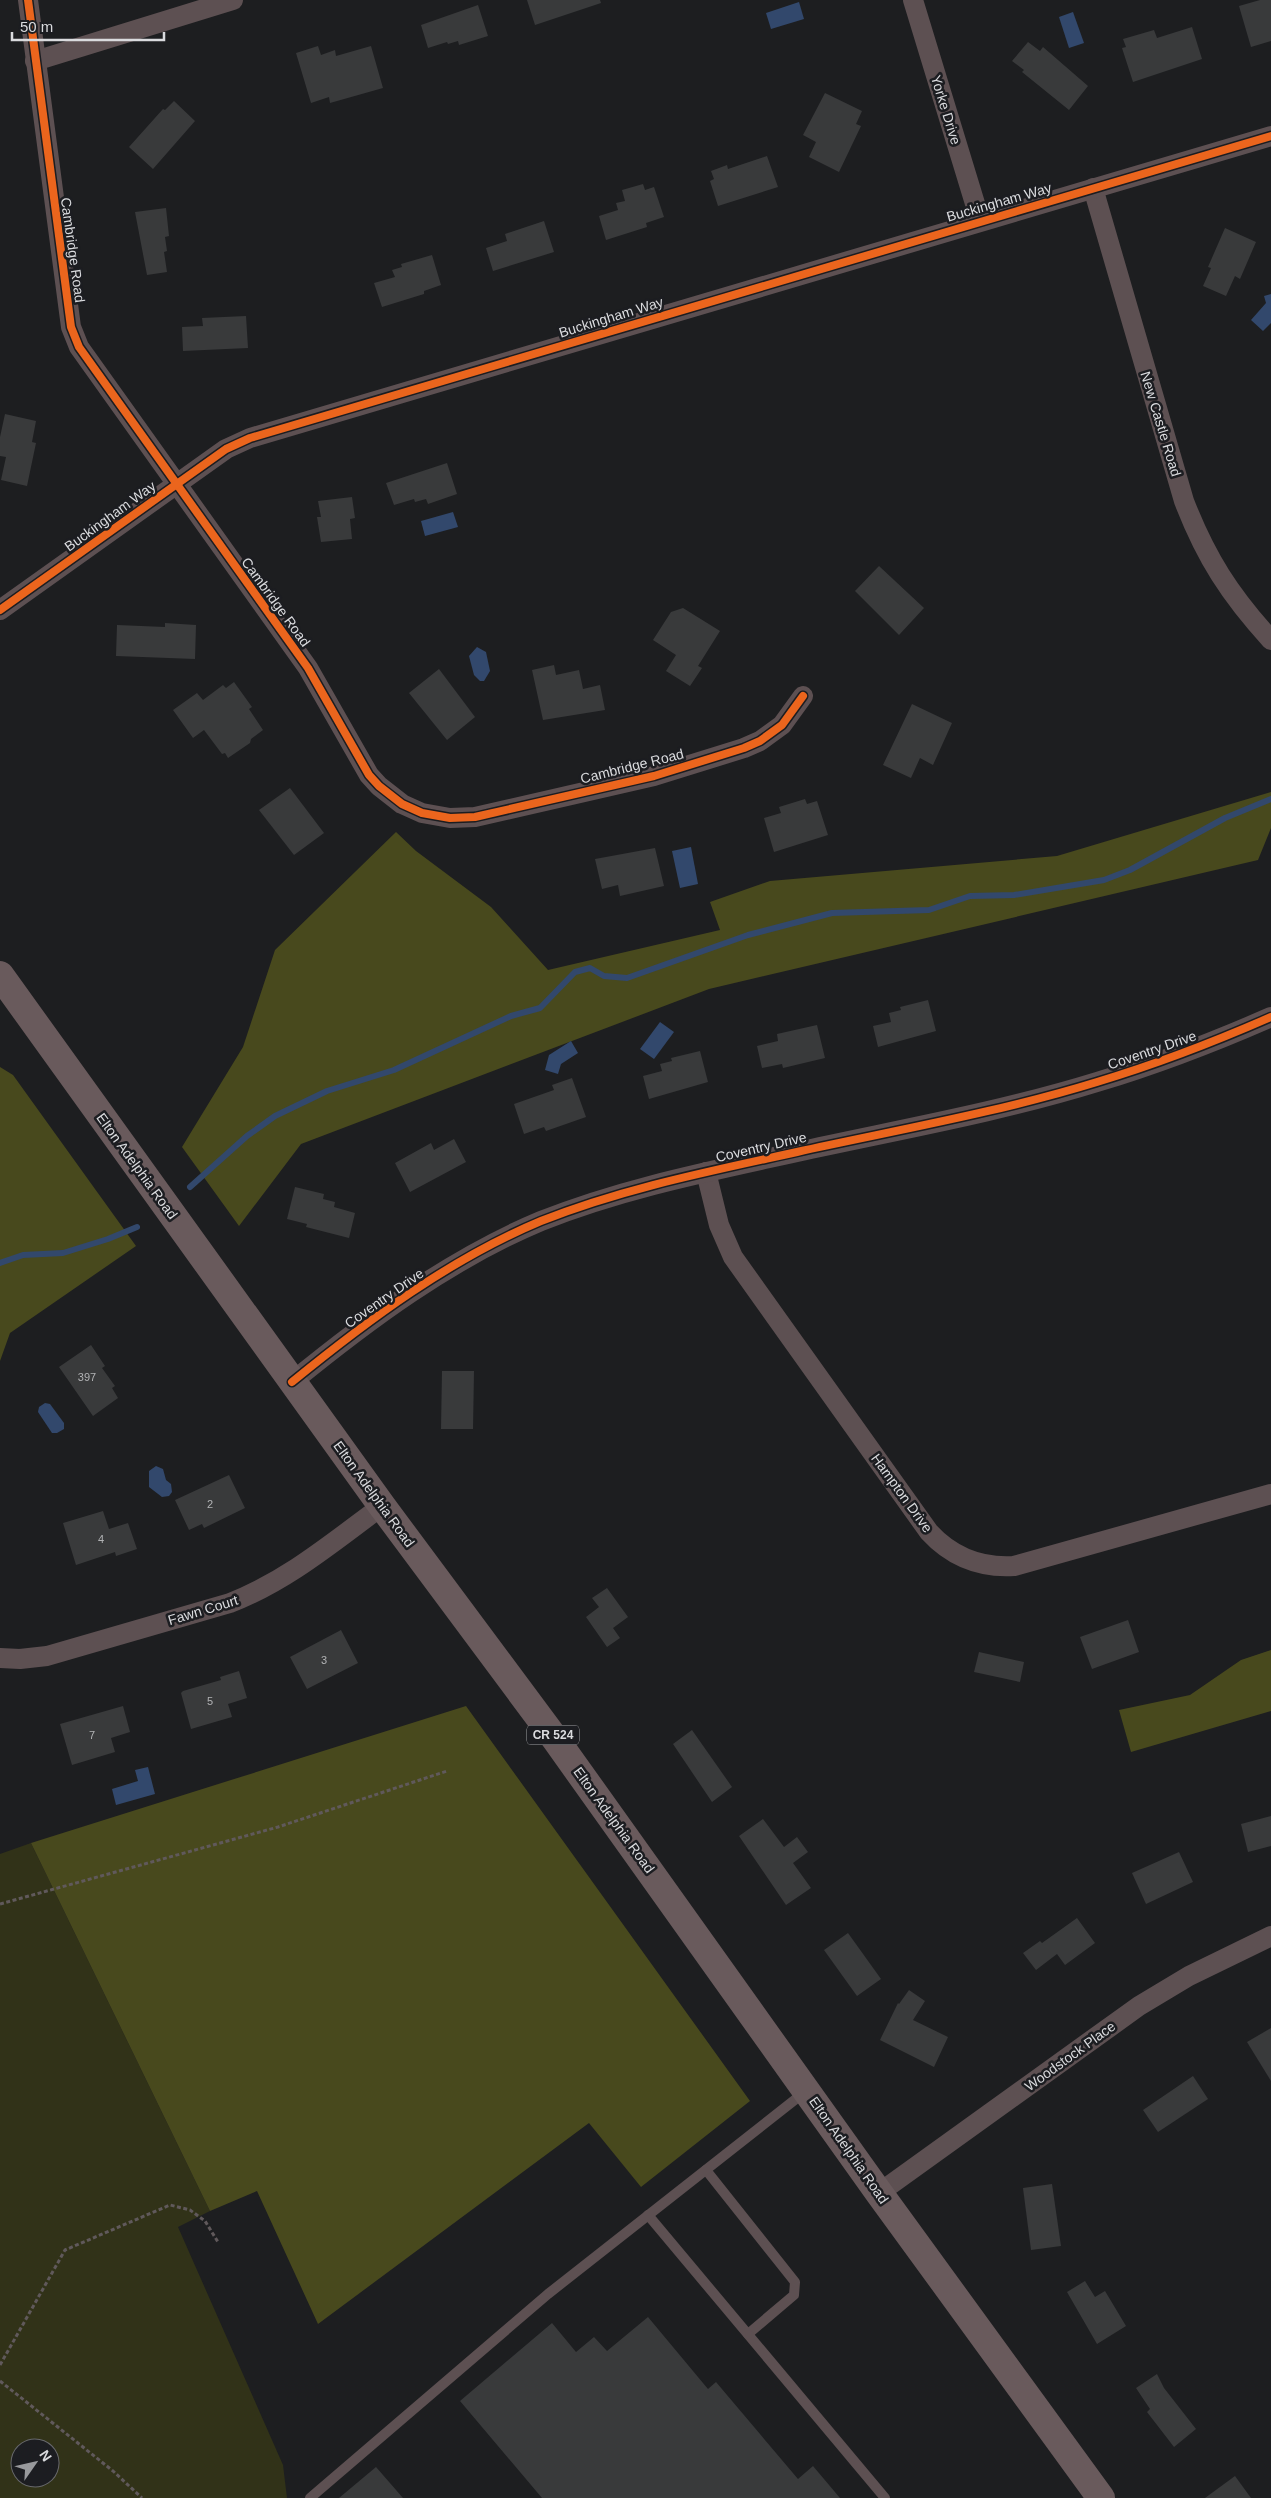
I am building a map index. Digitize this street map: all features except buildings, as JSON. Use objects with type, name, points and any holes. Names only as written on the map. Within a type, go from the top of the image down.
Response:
[{"type":"main road","name":"Elton Adelphia Road","points":[[0,976],[382,1506],[556,1740],[1101,2498]]},
{"type":"street","name":"Cambridge Road","points":[[28,0],[71,326],[79,347],[308,668],[369,775],[379,786],[402,804],[422,813],[450,818],[475,817],[663,773],[760,741],[782,726],[803,696]]},
{"type":"street","points":[[35,61],[233,0]]},
{"type":"street","name":"Yorke Drive","points":[[913,0],[980,220]]},
{"type":"street","name":"Buckingham Way","points":[[0,610],[226,449],[250,438],[980,220],[1271,136]]},
{"type":"street","name":"New Castle Road","points":[[1093,188],[1184,501],[1197,535],[1216,571],[1243,610],[1271,640]]},
{"type":"street","name":"Coventry Drive","points":[[292,1382],[328,1353],[423,1284],[489,1246],[539,1222],[587,1204],[706,1172],[1096,1083],[1181,1054],[1271,1017]]},
{"type":"street","name":"Hampton Drive","points":[[706,1172],[718,1225],[733,1257],[929,1532],[951,1552],[974,1563],[1000,1567],[1014,1566],[1271,1494]]},
{"type":"street","name":"Fawn Court","points":[[0,1658],[20,1659],[47,1656],[230,1603],[256,1593],[281,1580],[382,1506]]},
{"type":"street","name":"Woodstock Place","points":[[880,2193],[1139,2006],[1188,1976],[1271,1936]]},
{"type":"lane","points":[[310,2498],[548,2294],[806,2090]]},
{"type":"lane","points":[[706,2170],[796,2282],[794,2295],[748,2334]]},
{"type":"lane","points":[[648,2215],[885,2498]]},
{"type":"path","points":[[0,1904],[278,1826],[447,1770]]},
{"type":"path","points":[[0,2366],[65,2250],[170,2205],[190,2210],[205,2221],[218,2242]]},
{"type":"path","points":[[0,2381],[113,2471],[142,2498]]},
{"type":"green space","points":[[31,1843],[210,2211],[178,2227],[283,2465],[287,2498],[0,2498],[0,1854]]},
{"type":"shaded area","points":[[1271,792],[1271,828],[1258,860],[709,989],[301,1144],[239,1226],[182,1147],[243,1047],[275,950],[396,832],[416,851],[491,907],[548,970],[720,930],[710,902],[770,881],[1057,856]]},
{"type":"shaded area","points":[[0,1067],[13,1075],[136,1246],[10,1333],[0,1361]]},
{"type":"shaded area","points":[[1271,1650],[1271,1711],[1131,1752],[1119,1710],[1190,1695],[1241,1660]]},
{"type":"shaded area","points":[[466,1706],[750,2101],[641,2187],[589,2123],[318,2324],[257,2191],[210,2211],[31,1843]]},
{"type":"water","points":[[799,2],[804,19],[771,29],[766,13]]},
{"type":"water","points":[[1073,12],[1084,43],[1069,48],[1059,17]]},
{"type":"water","points":[[1271,294],[1271,323],[1263,331],[1251,320],[1266,303],[1264,296]]},
{"type":"water","points":[[453,512],[458,527],[425,536],[421,521]]},
{"type":"water","points":[[477,647],[486,652],[490,671],[484,681],[480,681],[474,675],[469,656]]},
{"type":"water","points":[[691,847],[698,884],[680,888],[672,851]]},
{"type":"water","points":[[660,1022],[674,1032],[654,1059],[640,1049]]},
{"type":"water","points":[[571,1041],[578,1053],[561,1064],[558,1074],[545,1070],[549,1055]]},
{"type":"water","points":[[45,1403],[50,1404],[64,1423],[64,1429],[57,1433],[52,1433],[38,1412],[39,1407]]},
{"type":"water","points":[[156,1466],[163,1469],[166,1480],[171,1484],[172,1492],[169,1496],[162,1497],[149,1487],[149,1471]]},
{"type":"water","points":[[148,1767],[155,1794],[116,1805],[112,1789],[138,1781],[135,1770]]},
{"type":"waterway","points":[[190,1187],[247,1136],[275,1116],[327,1091],[394,1070],[511,1016],[540,1008],[575,972],[590,968],[604,976],[627,978],[748,935],[832,913],[929,910],[970,896],[1014,895],[1104,880],[1130,870],[1225,818],[1271,799]]},
{"type":"waterway","points":[[0,1263],[23,1255],[63,1253],[108,1239],[137,1227]]},
{"type":"cycle path","points":[[28,0],[71,327],[79,347],[308,668],[369,775],[379,786],[402,804],[422,813],[450,818],[475,817],[654,776],[744,748],[760,741],[782,725],[803,696]]},
{"type":"cycle path","points":[[0,610],[226,449],[250,438],[1271,136]]},
{"type":"cycle path","points":[[292,1382],[350,1336],[442,1272],[507,1236],[572,1209],[700,1173],[986,1112],[1060,1093],[1163,1060],[1271,1017]]}]
